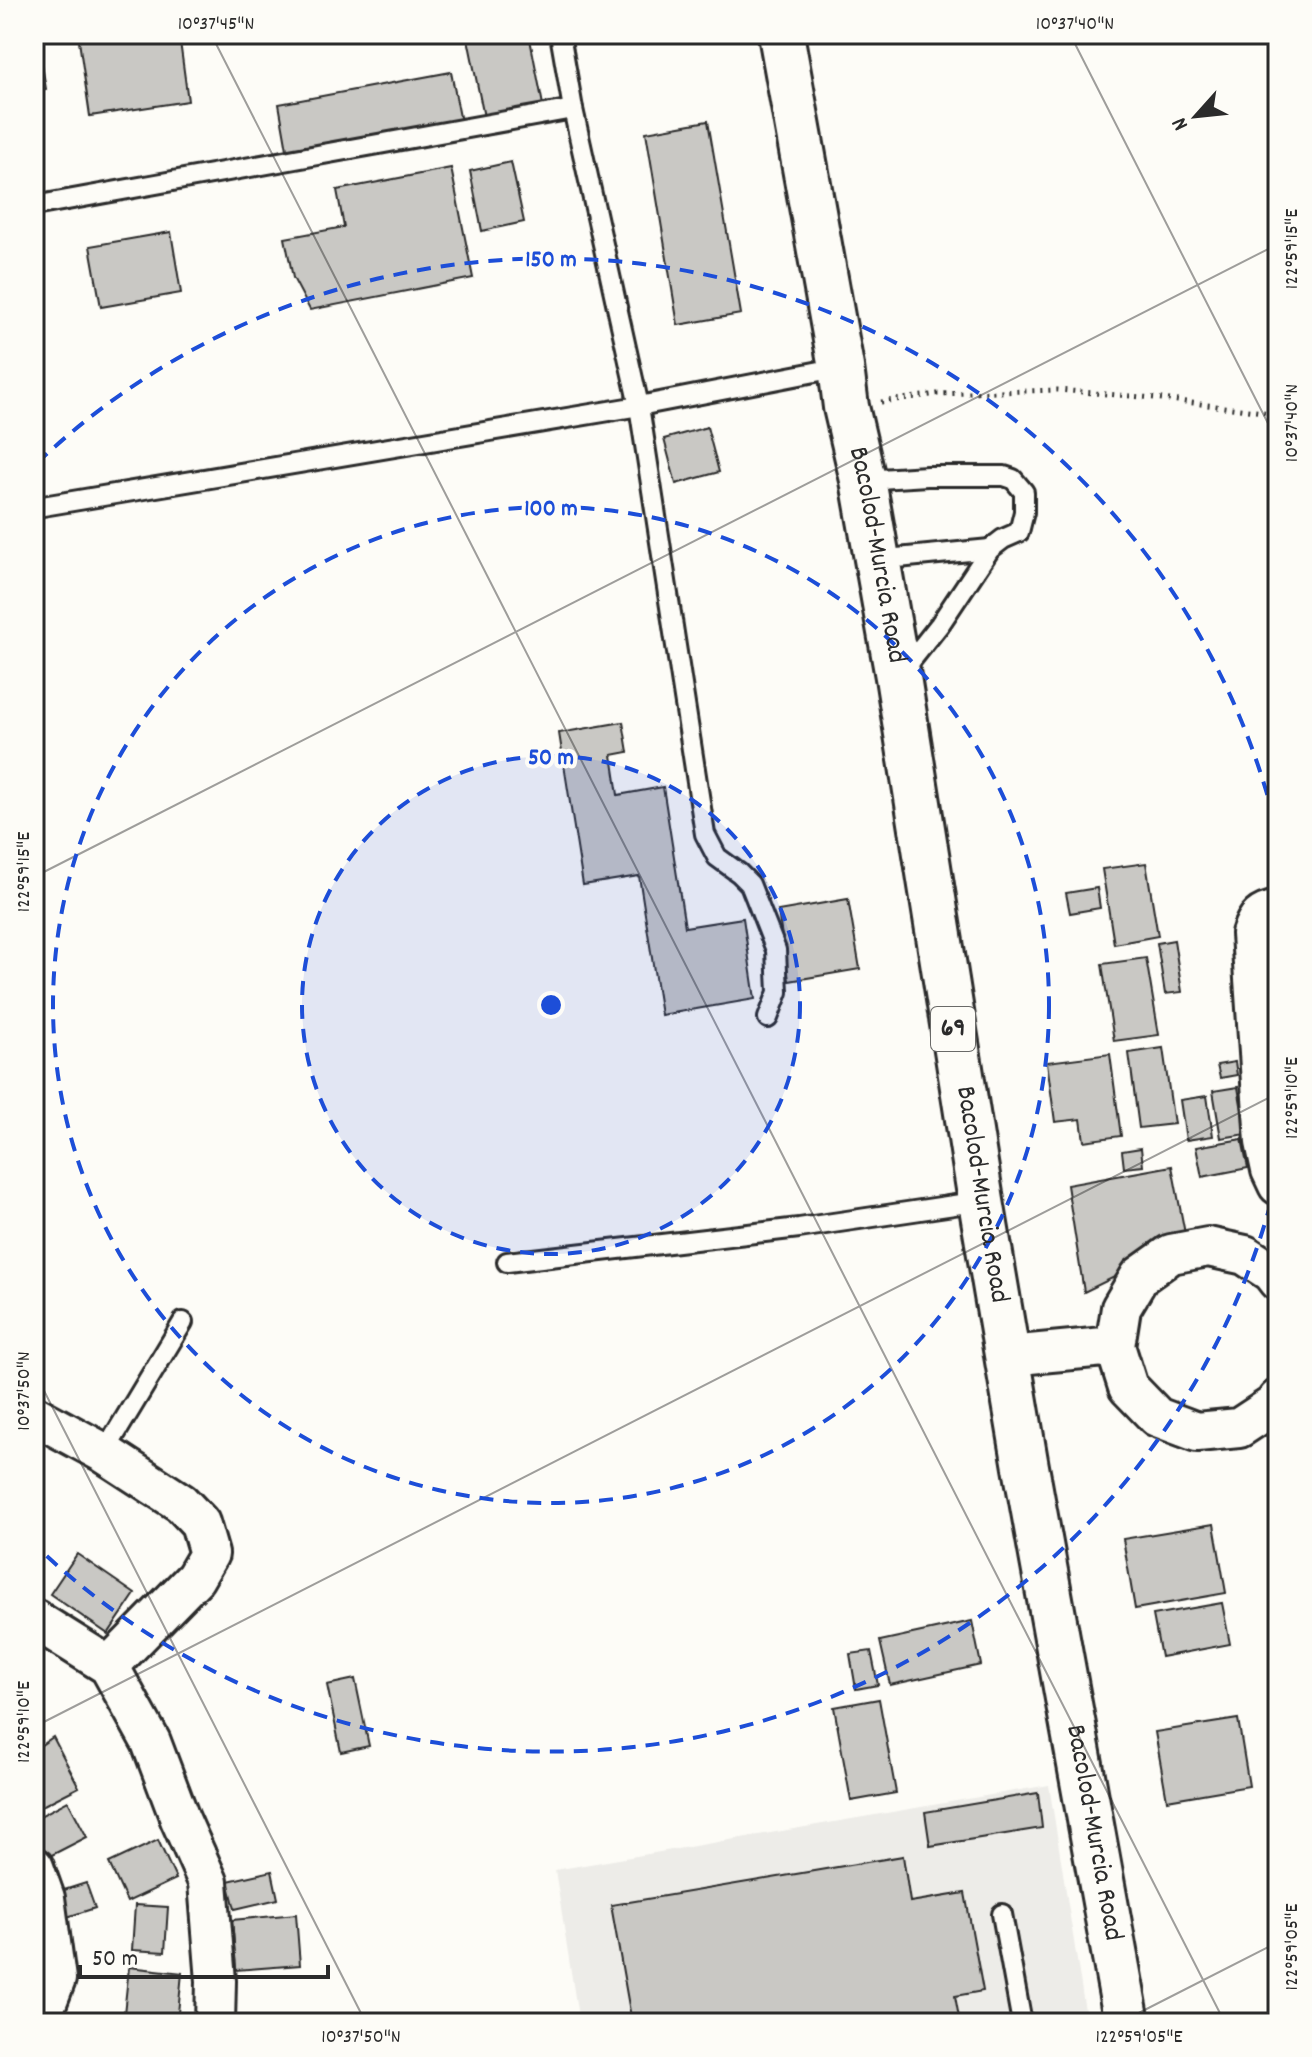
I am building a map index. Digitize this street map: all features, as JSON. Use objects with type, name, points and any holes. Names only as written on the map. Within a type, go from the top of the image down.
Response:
[{"type":"main road","name":"Bacolod-Murcia Road","points":[[781,34],[898,677],[981,1201],[1127,2023]]},
{"type":"street","points":[[1278,910],[1255,920],[1251,934],[1265,1142],[1278,1185]]},
{"type":"street","points":[[1278,1281],[1271,1272],[1245,1255],[1208,1247],[1171,1254],[1140,1276],[1121,1308],[1115,1346],[1128,1387],[1147,1407],[1157,1417],[1197,1432],[1239,1428],[1274,1405],[1278,1399]]},
{"type":"street","points":[[1008,1356],[1115,1346]]},
{"type":"street","points":[[34,1415],[104,1453],[181,1503],[200,1523],[209,1554],[195,1578],[109,1666]]},
{"type":"street","points":[[34,1619],[109,1666],[151,1742],[208,1882],[216,1981],[215,2023]]},
{"type":"street","points":[[34,1867],[45,1898],[56,1979],[39,2023]]},
{"type":"lane","points":[[560,34],[573,109],[639,406],[705,834],[717,857],[750,884],[776,950],[778,992],[768,1018]]},
{"type":"lane","points":[[34,206],[573,109]]},
{"type":"lane","points":[[34,504],[43,506],[639,406],[844,387]]},
{"type":"lane","points":[[863,480],[1004,476],[1013,479],[1024,492],[1024,512],[1019,532],[990,549],[940,624],[898,677]]},
{"type":"lane","points":[[877,561],[990,549]]},
{"type":"lane","points":[[507,1262],[784,1230],[981,1201]]},
{"type":"lane","points":[[104,1453],[183,1322]]},
{"type":"lane","points":[[1002,1914],[1022,2023]]},
{"type":"path","points":[[844,387],[937,394],[1058,390],[1154,398],[1278,414]]},
{"type":"shaded area","points":[[1049,1785],[1087,2023],[579,2023],[555,1870]]},
{"type":"building","points":[[34,34],[37,34],[46,89],[34,91]]},
{"type":"building","points":[[78,34],[179,34],[188,101],[90,116]]},
{"type":"building","points":[[467,34],[529,34],[544,110],[485,122]]},
{"type":"building","points":[[451,72],[461,122],[288,155],[279,104]]},
{"type":"building","points":[[708,121],[741,314],[678,325],[646,132]]},
{"type":"building","points":[[511,162],[524,222],[482,231],[470,171]]},
{"type":"building","points":[[451,168],[473,278],[310,310],[293,278],[285,238],[344,227],[337,190]]},
{"type":"building","points":[[171,232],[181,293],[101,307],[90,246]]},
{"type":"building","points":[[707,427],[719,472],[676,484],[664,439]]},
{"type":"building","points":[[623,722],[628,752],[612,755],[618,795],[663,787],[685,927],[743,918],[755,999],[661,1015],[639,876],[583,885],[559,733]]},
{"type":"building","points":[[1146,863],[1158,936],[1114,944],[1102,869]]},
{"type":"building","points":[[1097,888],[1100,908],[1070,913],[1066,893]]},
{"type":"building","points":[[848,899],[860,969],[789,981],[778,911]]},
{"type":"building","points":[[1174,940],[1182,992],[1165,994],[1157,943]]},
{"type":"building","points":[[1146,958],[1159,1035],[1114,1041],[1102,964]]},
{"type":"building","points":[[1163,1048],[1174,1124],[1139,1128],[1129,1053]]},
{"type":"building","points":[[1110,1054],[1121,1136],[1084,1141],[1081,1119],[1055,1122],[1047,1062]]},
{"type":"building","points":[[1235,1062],[1237,1075],[1220,1078],[1217,1065]]},
{"type":"building","points":[[1238,1087],[1246,1134],[1221,1138],[1213,1091]]},
{"type":"building","points":[[1207,1096],[1213,1136],[1186,1140],[1180,1100]]},
{"type":"building","points":[[1242,1139],[1248,1168],[1202,1177],[1196,1147]]},
{"type":"building","points":[[1141,1148],[1143,1166],[1124,1168],[1122,1151]]},
{"type":"building","points":[[1172,1166],[1187,1244],[1137,1253],[1139,1265],[1084,1292],[1067,1185]]},
{"type":"building","points":[[1214,1524],[1226,1593],[1135,1609],[1123,1539]]},
{"type":"building","points":[[77,1554],[135,1594],[108,1634],[50,1594]]},
{"type":"building","points":[[1222,1603],[1230,1644],[1161,1657],[1153,1615]]},
{"type":"building","points":[[972,1621],[981,1665],[890,1685],[880,1641]]},
{"type":"building","points":[[871,1651],[878,1685],[856,1689],[850,1654]]},
{"type":"building","points":[[355,1679],[369,1746],[341,1752],[327,1685]]},
{"type":"building","points":[[879,1699],[896,1793],[851,1801],[834,1707]]},
{"type":"building","points":[[1238,1719],[1249,1786],[1167,1800],[1155,1732]]},
{"type":"building","points":[[53,1737],[79,1787],[34,1810],[34,1750]]},
{"type":"building","points":[[1038,1793],[1042,1828],[930,1846],[925,1812]]},
{"type":"building","points":[[68,1801],[87,1837],[40,1861],[34,1847],[34,1819]]},
{"type":"building","points":[[158,1840],[176,1879],[127,1902],[109,1863]]},
{"type":"building","points":[[903,1856],[910,1902],[965,1893],[983,1991],[955,1996],[960,2023],[632,2023],[611,1905]]},
{"type":"building","points":[[272,1871],[278,1899],[235,1909],[228,1881]]},
{"type":"building","points":[[86,1883],[95,1908],[64,1918],[55,1893]]},
{"type":"building","points":[[135,1905],[168,1907],[165,1952],[132,1950]]},
{"type":"building","points":[[296,1914],[300,1965],[236,1970],[232,1920]]},
{"type":"building","points":[[129,1967],[182,1973],[177,2023],[123,2023]]}]
